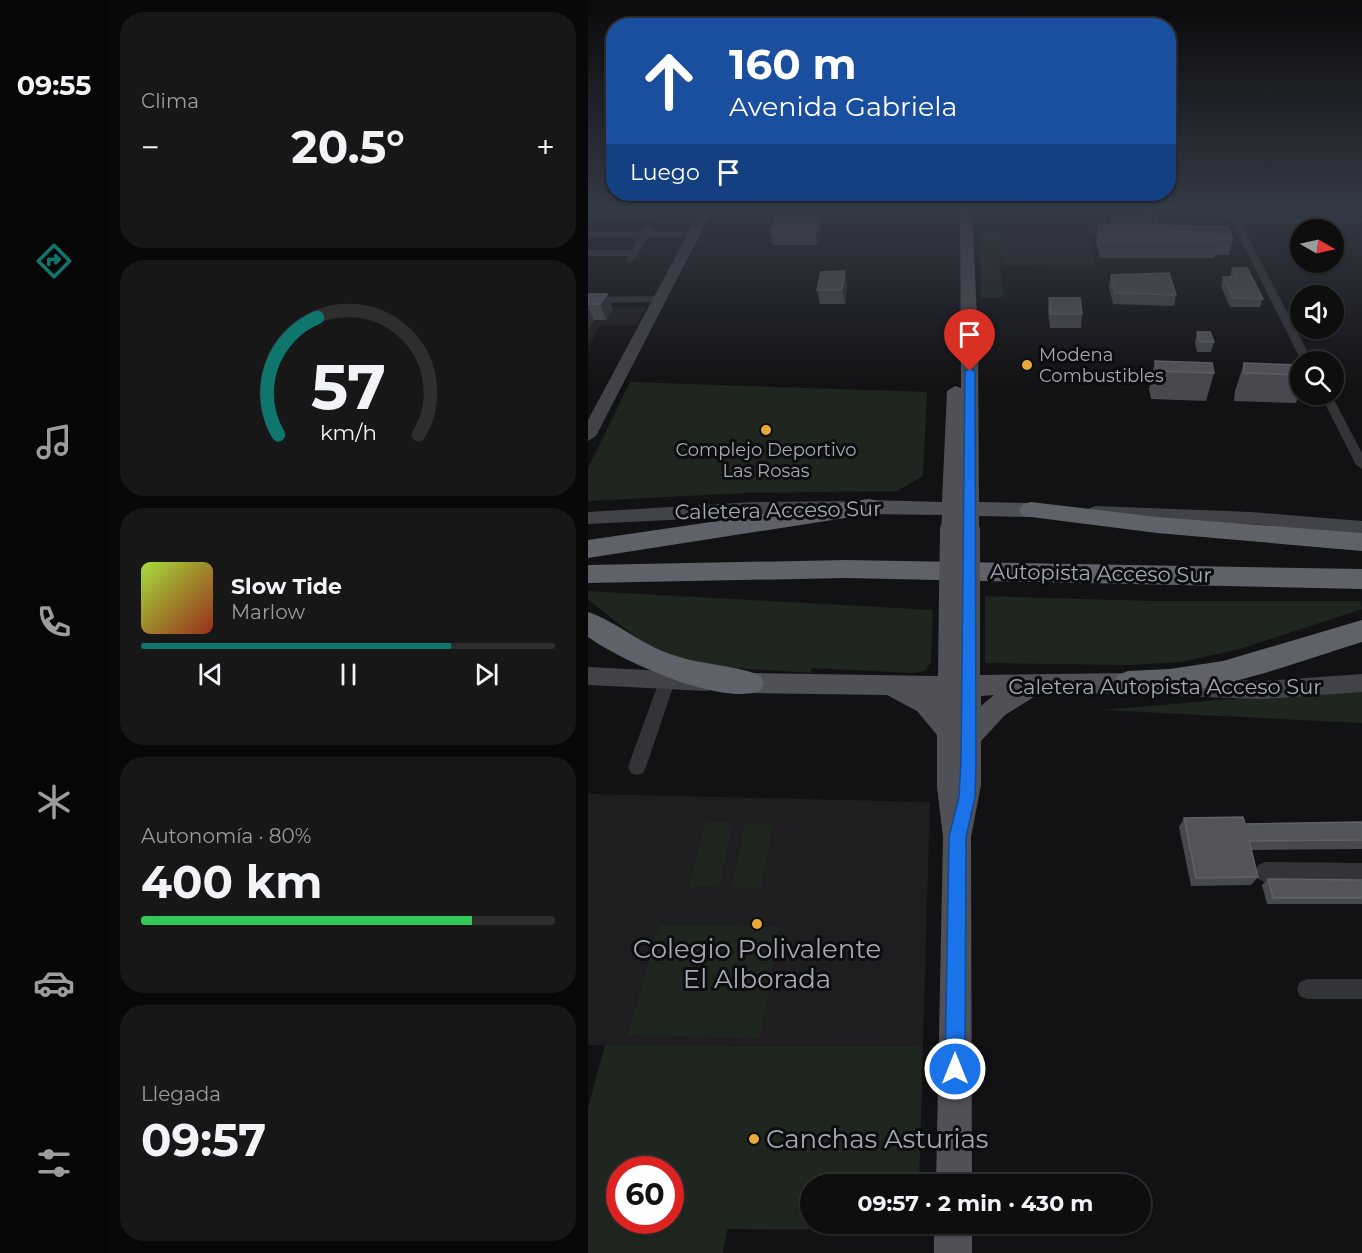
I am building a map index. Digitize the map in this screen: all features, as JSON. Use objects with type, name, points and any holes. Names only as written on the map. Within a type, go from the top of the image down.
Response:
[{"type":"highway","points":[[588,549],[869,507]]},
{"type":"highway","points":[[1019,510],[1126,522],[1362,542]]},
{"type":"highway","name":"Autopista Acceso Sur","points":[[588,556],[867,551],[1362,561]]},
{"type":"highway","name":"Autopista Acceso Sur","points":[[588,574],[857,569],[1362,579]]},
{"type":"highway","points":[[588,623],[619,645],[650,660],[696,674],[750,683]]},
{"type":"highway","points":[[1128,683],[1170,681],[1223,673],[1362,631]]},
{"type":"main road","points":[[588,436],[676,267]]},
{"type":"main road","points":[[955,267],[961,486]]},
{"type":"main road","points":[[954,1174],[957,837],[967,797],[959,735],[958,686],[960,508],[970,338],[968,267]]},
{"type":"main road","points":[[912,508],[961,486]]},
{"type":"main road","points":[[961,486],[987,502],[1019,510]]},
{"type":"main road","name":"Caletera Acceso Sur","points":[[588,518],[753,508],[960,508]]},
{"type":"main road","points":[[960,508],[1242,518],[1362,528]]},
{"type":"main road","points":[[588,676],[667,681],[958,686]]},
{"type":"main road","name":"Caletera Autopista Acceso Sur","points":[[958,686],[1128,683],[1263,690],[1362,683]]},
{"type":"main road","points":[[886,685],[926,704],[959,735]]},
{"type":"main road","points":[[959,735],[976,727],[995,709],[1033,685]]},
{"type":"main road","points":[[953,1234],[953,1253]]},
{"type":"street","points":[[1259,267],[1302,351]]},
{"type":"street","points":[[588,300],[658,302]]},
{"type":"street","points":[[1331,405],[1362,464]]},
{"type":"street","points":[[636,767],[667,681]]},
{"type":"street","points":[[1264,872],[1362,873]]},
{"type":"street","points":[[1307,989],[1362,989]]},
{"type":"shaded area","points":[[981,267],[1000,267],[1003,297],[981,298]]},
{"type":"shaded area","points":[[588,307],[646,307],[636,325],[601,325],[588,347]]},
{"type":"shaded area","name":"Complejo Deportivo Las Rosas","points":[[630,382],[927,392],[923,476],[897,491],[746,493],[588,501],[588,468]]},
{"type":"shaded area","points":[[588,591],[933,610],[931,662],[925,671],[912,673],[812,668],[810,673],[715,666],[680,660],[657,650],[626,630],[588,599]]},
{"type":"shaded area","points":[[985,596],[1151,601],[1360,601],[1362,609],[1243,648],[1182,662],[1129,665],[985,663]]},
{"type":"shaded area","points":[[1362,688],[1362,723],[1102,710]]},
{"type":"shaded area","name":"Colegio Polivalente El Alborada","points":[[588,794],[930,802],[923,1046],[588,1045]]},
{"type":"shaded area","points":[[705,823],[733,823],[719,887],[689,887]]},
{"type":"shaded area","points":[[745,824],[773,825],[761,888],[731,888]]},
{"type":"shaded area","points":[[659,925],[780,927],[760,1038],[628,1035]]},
{"type":"shaded area","name":"Canchas Asturias","points":[[605,1045],[923,1046],[919,1174],[800,1174],[800,1229],[727,1229],[723,1253],[588,1253],[588,1108]]},
{"type":"building","points":[[1232,268],[1247,268],[1263,299],[1233,298],[1223,277],[1236,277]]},
{"type":"building","points":[[845,271],[842,290],[817,290],[821,272]]},
{"type":"building","points":[[1169,273],[1176,295],[1115,293],[1111,275]]},
{"type":"building","points":[[588,294],[607,294],[600,304],[588,304]]},
{"type":"building","points":[[1049,298],[1080,298],[1082,314],[1051,314]]},
{"type":"building","points":[[1197,332],[1210,332],[1214,342],[1200,342]]},
{"type":"building","points":[[1155,361],[1212,363],[1214,373],[1157,371]]},
{"type":"building","points":[[1244,363],[1290,365],[1290,375],[1244,373]]},
{"type":"building","points":[[1243,817],[1245,824],[1362,822],[1362,840],[1249,841],[1258,877],[1196,878],[1184,818]]},
{"type":"building","points":[[1268,879],[1362,880],[1362,898],[1273,898]]},
{"type":"place","name":"Modena Combustibles","points":[[1027,365]]},
{"type":"place","name":"Complejo Deportivo Las Rosas","points":[[766,430]]},
{"type":"place","name":"Colegio Polivalente El Alborada","points":[[757,924]]},
{"type":"place","name":"Canchas Asturias","points":[[754,1139]]},
{"type":"route","points":[[955,1069],[957,837],[967,797],[968,761],[970,371]]}]
